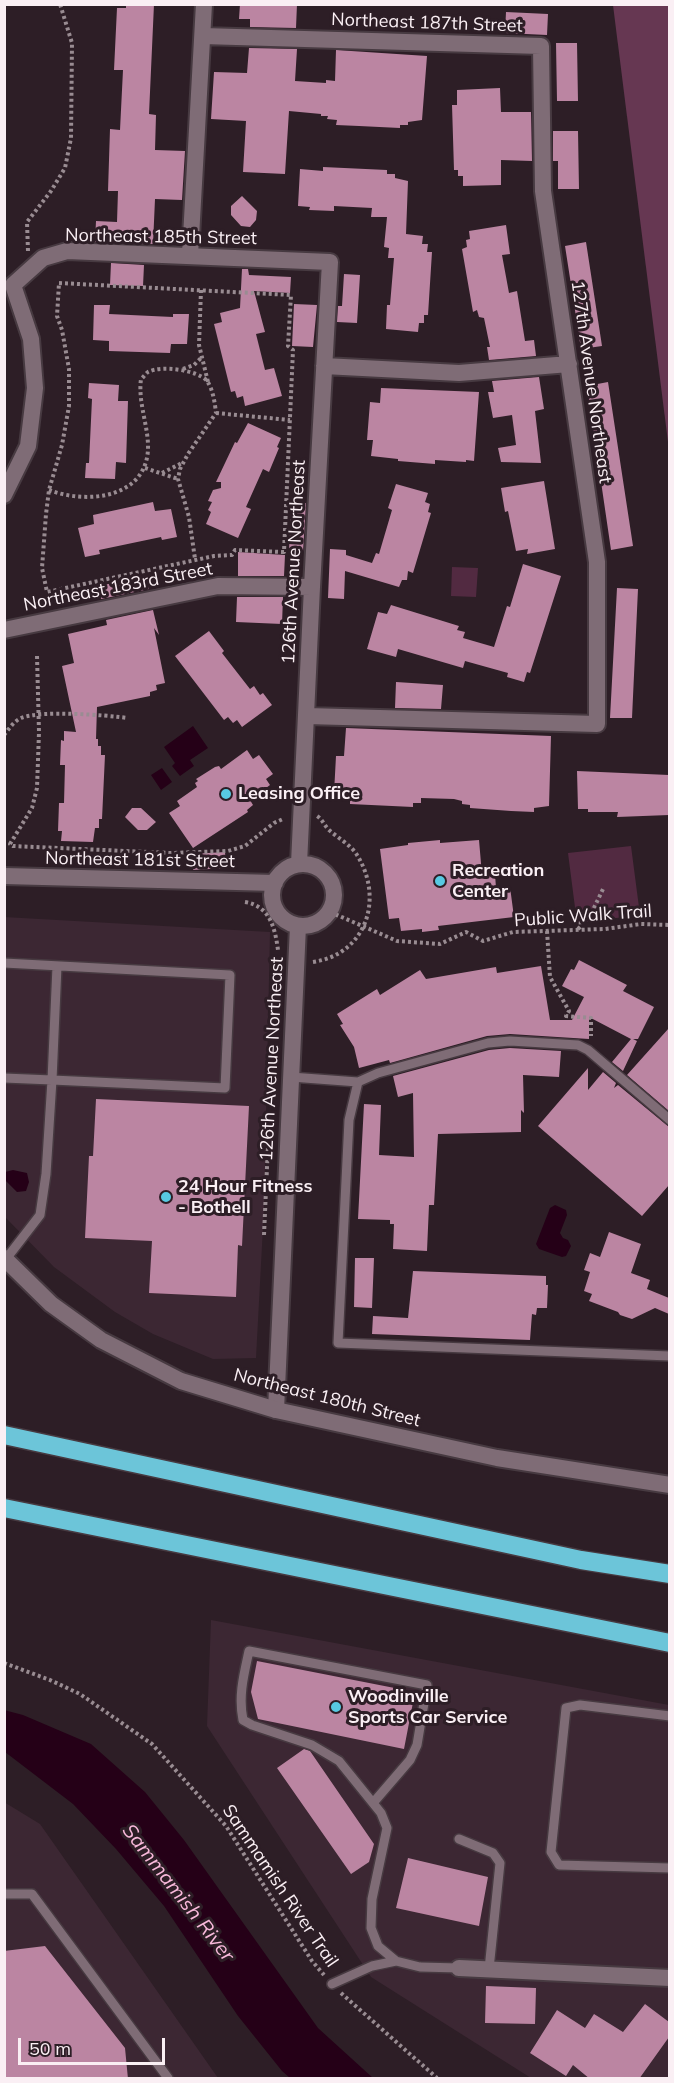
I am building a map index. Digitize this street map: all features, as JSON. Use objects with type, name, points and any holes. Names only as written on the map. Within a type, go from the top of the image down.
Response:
[{"type":"highway","points":[[4,1435],[581,1560],[669,1574]]},
{"type":"highway","points":[[4,1508],[669,1643]]},
{"type":"street","points":[[190,255],[204,4]]},
{"type":"street","name":"Northeast 187th Street","points":[[203,36],[541,46]]},
{"type":"street","name":"127th Avenue Northeast","points":[[307,716],[597,724],[597,562],[543,191],[541,46]]},
{"type":"street","name":"Northeast 185th Street","points":[[9,283],[32,269],[44,258],[68,251],[330,262]]},
{"type":"street","name":"126th Avenue Northeast","points":[[299,864],[330,262]]},
{"type":"street","points":[[4,495],[28,446],[34,388],[31,339],[9,283]]},
{"type":"street","points":[[324,366],[459,373],[569,364]]},
{"type":"street","name":"Northeast 183rd Street","points":[[4,630],[218,586],[312,587]]},
{"type":"street","points":[[299,864],[318,868],[330,878],[335,893],[330,912],[315,924],[298,926],[285,920],[275,909],[272,897],[275,883],[285,870],[299,864]]},
{"type":"street","name":"Northeast 181st Street","points":[[4,876],[275,883]]},
{"type":"street","name":"126th Avenue Northeast","points":[[276,1410],[298,926]]},
{"type":"street","name":"Northeast 180th Street","points":[[7,1261],[51,1304],[101,1340],[181,1381],[276,1410],[497,1458],[669,1485]]},
{"type":"street","points":[[459,1968],[669,1978]]},
{"type":"lane","points":[[4,963],[230,975],[225,1088],[4,1078]]},
{"type":"lane","points":[[7,1261],[40,1215],[46,1174],[57,966]]},
{"type":"lane","points":[[291,1077],[358,1082],[378,1073],[488,1043],[522,1041],[578,1045],[586,1049],[669,1120]]},
{"type":"lane","points":[[358,1082],[349,1120],[338,1343],[669,1356]]},
{"type":"lane","points":[[373,1803],[410,1760],[417,1745],[427,1685],[249,1651],[240,1692],[243,1720],[312,1745],[339,1761],[381,1813],[387,1828],[372,1899],[371,1928],[378,1946],[396,1961],[420,1967],[459,1968]]},
{"type":"lane","points":[[669,1716],[580,1705],[566,1708],[551,1852],[559,1865],[669,1868]]},
{"type":"lane","points":[[459,1839],[493,1853],[500,1863],[489,1969]]},
{"type":"lane","points":[[4,1893],[32,1894],[168,2079]]},
{"type":"lane","points":[[332,1984],[372,1966],[396,1961]]},
{"type":"path","points":[[32,269],[27,246],[27,222],[65,168],[71,138],[72,43],[60,4]]},
{"type":"path","points":[[59,284],[201,290],[291,295],[288,346],[293,350],[284,552],[235,550],[232,555],[214,556],[47,592],[42,568],[49,490],[62,445],[69,406],[69,369],[57,316],[59,284]]},
{"type":"path","points":[[195,560],[189,517],[178,479],[183,463],[216,413],[201,358],[199,324],[201,290]]},
{"type":"path","points":[[49,490],[65,496],[95,497],[120,492],[130,484],[145,468],[148,444],[141,401],[141,379],[148,372],[182,369],[194,365],[201,358]]},
{"type":"path","points":[[182,369],[208,382]]},
{"type":"path","points":[[216,413],[290,420]]},
{"type":"path","points":[[162,473],[183,463]]},
{"type":"path","points":[[145,468],[178,479]]},
{"type":"path","points":[[37,656],[39,715],[37,788],[32,808],[10,844],[13,846],[171,853],[228,851],[245,846],[274,823],[289,817],[316,815],[322,819],[326,827],[356,853],[370,886],[370,902],[363,926],[355,942],[343,952],[315,962],[296,962]]},
{"type":"path","points":[[4,735],[12,724],[21,718],[39,715],[74,714],[128,718]]},
{"type":"path","points":[[577,930],[581,926],[580,918],[592,912],[604,887]]},
{"type":"path","name":"Public Walk Trail","points":[[330,912],[397,941],[440,944],[466,932],[483,941],[513,932],[577,930],[641,924],[669,925]]},
{"type":"path","points":[[547,931],[550,977],[569,1011],[566,1016],[591,1018],[591,1037],[586,1049]]},
{"type":"path","name":"Sammamish River Trail","points":[[4,1663],[50,1680],[80,1695],[152,1744],[226,1826],[312,1961],[363,2015],[437,2079]]},
{"type":"shaded area","points":[[613,5],[669,5],[669,450]]},
{"type":"shaded area","points":[[452,567],[478,568],[476,597],[451,596]]},
{"type":"shaded area","points":[[631,846],[640,915],[577,923],[568,853]]},
{"type":"shaded area","points":[[4,917],[270,932],[264,1208],[256,1358],[213,1359],[153,1334],[115,1312],[54,1267],[5,1217]]},
{"type":"shaded area","points":[[211,1620],[669,1705],[669,2078],[531,2078],[371,1977],[207,1726]]},
{"type":"shaded area","points":[[4,1802],[40,1824],[218,2078],[5,2078]]},
{"type":"water","points":[[193,726],[208,748],[190,760],[194,766],[180,776],[172,766],[175,763],[164,747]]},
{"type":"water","points":[[162,768],[172,782],[161,790],[151,775]]},
{"type":"water","points":[[13,1170],[27,1173],[29,1182],[26,1191],[17,1192],[5,1180],[5,1172]]},
{"type":"water","points":[[555,1205],[566,1210],[567,1215],[560,1233],[571,1246],[566,1256],[562,1257],[539,1249],[536,1244],[550,1208]]},
{"type":"water","name":"Sammamish River","points":[[4,1710],[23,1715],[91,1744],[145,1792],[184,1840],[318,2028],[373,2078],[290,2078],[282,2071],[238,2016],[164,1906],[116,1849],[73,1804],[5,1752]]},
{"type":"building","points":[[126,4],[154,4],[149,114],[156,115],[155,150],[185,151],[182,200],[155,199],[153,244],[95,242],[96,221],[117,222],[118,191],[108,191],[110,129],[120,130],[123,70],[114,70],[117,8],[126,8]]},
{"type":"building","points":[[240,4],[297,4],[296,28],[250,27],[250,19],[239,19]]},
{"type":"building","points":[[506,12],[548,14],[547,35],[505,33]]},
{"type":"building","points":[[556,43],[577,43],[578,101],[557,101]]},
{"type":"building","points":[[249,48],[297,49],[295,81],[326,83],[326,80],[335,81],[336,50],[427,56],[422,120],[408,122],[408,125],[400,125],[400,128],[336,125],[337,120],[327,119],[328,116],[289,111],[285,174],[243,172],[246,121],[211,119],[214,72],[247,73]]},
{"type":"building","points":[[500,88],[501,112],[531,112],[532,161],[501,160],[501,185],[463,186],[463,176],[458,176],[458,170],[454,170],[452,105],[457,105],[457,90]]},
{"type":"building","points":[[553,131],[578,131],[579,189],[558,189],[558,161],[553,161]]},
{"type":"building","points":[[323,167],[387,170],[387,174],[395,174],[395,178],[408,181],[406,234],[423,236],[422,244],[428,244],[427,252],[432,252],[428,315],[424,315],[424,323],[419,323],[418,332],[386,329],[394,258],[388,258],[389,248],[384,247],[387,217],[371,217],[372,208],[334,206],[334,211],[309,210],[310,207],[298,206],[300,169],[323,171]]},
{"type":"building","points":[[242,196],[257,211],[256,220],[250,227],[241,226],[231,215],[231,206]]},
{"type":"building","points":[[506,225],[510,254],[502,255],[509,293],[517,291],[525,341],[534,340],[536,356],[489,360],[487,347],[490,347],[484,318],[479,317],[477,310],[473,312],[462,249],[467,247],[466,240],[470,239],[469,231]]},
{"type":"building","points":[[586,242],[602,346],[581,349],[565,246]]},
{"type":"building","points":[[111,263],[144,265],[143,286],[110,285]]},
{"type":"building","points":[[242,269],[248,269],[249,275],[291,277],[290,293],[254,291],[265,332],[256,334],[265,370],[274,368],[282,396],[245,406],[243,396],[237,398],[235,391],[231,392],[214,324],[222,322],[220,313],[240,308]]},
{"type":"building","points":[[344,274],[360,275],[357,323],[337,322],[338,306],[342,306]]},
{"type":"building","points":[[294,304],[317,305],[313,347],[292,346]]},
{"type":"building","points":[[94,305],[110,305],[109,314],[173,317],[173,314],[189,314],[187,344],[171,344],[170,353],[109,351],[109,341],[93,340]]},
{"type":"building","points":[[539,377],[544,409],[535,411],[541,463],[501,462],[498,448],[516,445],[512,415],[493,418],[488,392],[494,392],[492,381]]},
{"type":"building","points":[[608,382],[633,546],[611,550],[587,386]]},
{"type":"building","points":[[89,383],[119,385],[118,401],[128,401],[126,463],[116,462],[115,479],[85,478],[86,463],[89,463],[92,399],[88,398]]},
{"type":"building","points":[[381,388],[479,392],[474,461],[435,460],[435,464],[371,456],[373,440],[367,440],[370,402],[380,403]]},
{"type":"building","points":[[248,423],[281,438],[269,472],[263,469],[246,507],[251,509],[238,538],[206,524],[212,502],[208,501],[213,490],[221,488],[221,482],[216,482],[235,442],[237,443]]},
{"type":"building","points":[[544,481],[555,549],[527,554],[528,549],[516,551],[501,488]]},
{"type":"building","points":[[396,484],[428,493],[425,502],[430,504],[428,512],[431,513],[413,573],[408,571],[407,580],[402,580],[399,587],[345,571],[344,599],[328,598],[330,549],[346,550],[346,555],[372,563],[376,553],[379,554],[392,510],[388,508]]},
{"type":"building","points":[[153,502],[155,511],[171,509],[177,537],[162,540],[161,537],[99,550],[100,554],[85,557],[78,528],[94,524],[93,515]]},
{"type":"building","points":[[291,503],[306,503],[303,552],[289,551]]},
{"type":"building","points":[[238,552],[285,555],[284,576],[238,576]]},
{"type":"building","points":[[523,564],[561,576],[530,673],[527,672],[524,682],[507,677],[508,673],[465,661],[463,668],[398,649],[396,657],[367,649],[378,612],[387,614],[391,605],[459,626],[457,630],[465,632],[463,638],[494,647],[507,606],[510,607]]},
{"type":"building","points":[[146,576],[149,589],[101,599],[99,586]]},
{"type":"building","points":[[617,588],[638,589],[632,718],[610,718]]},
{"type":"building","points":[[237,597],[283,597],[282,624],[236,622]]},
{"type":"building","points":[[153,610],[159,635],[154,628],[165,683],[156,685],[157,690],[150,692],[150,696],[97,707],[96,739],[98,739],[98,746],[101,746],[101,755],[105,755],[102,819],[99,819],[99,828],[95,828],[93,842],[61,841],[62,831],[58,831],[59,803],[64,803],[65,765],[60,765],[61,740],[64,741],[64,731],[76,732],[62,666],[74,663],[68,634],[107,625],[106,620]]},
{"type":"building","points":[[209,631],[224,651],[222,653],[250,689],[254,686],[260,695],[263,693],[272,705],[242,727],[237,720],[233,723],[228,717],[224,720],[175,656]]},
{"type":"building","points":[[396,682],[443,685],[441,709],[395,708]]},
{"type":"building","points":[[346,728],[551,736],[549,806],[534,808],[534,812],[511,811],[470,808],[470,805],[462,804],[462,801],[454,799],[421,798],[421,803],[413,803],[413,807],[350,804],[350,800],[342,800],[342,794],[334,793],[336,756],[344,756]]},
{"type":"building","name":"Leasing Office","points":[[247,750],[253,759],[259,755],[273,774],[266,779],[270,785],[250,800],[253,805],[247,810],[248,812],[193,848],[169,813],[180,806],[177,801],[197,787],[196,779],[215,767],[219,766],[221,769]]},
{"type":"building","points":[[577,771],[669,775],[669,815],[617,817],[618,812],[588,812],[588,809],[578,809]]},
{"type":"building","points":[[132,808],[141,808],[156,822],[147,830],[138,830],[125,817]]},
{"type":"building","name":"Recreation Center","points":[[440,840],[440,843],[479,840],[482,875],[495,874],[496,888],[510,887],[514,917],[438,926],[439,930],[422,932],[422,929],[401,931],[399,918],[389,919],[380,849]]},
{"type":"building","points":[[225,852],[226,868],[193,870],[192,854]]},
{"type":"building","points":[[579,960],[627,985],[623,991],[654,1007],[638,1039],[633,1039],[637,1041],[623,1071],[612,1062],[631,1039],[589,1017],[589,1039],[510,1034],[487,1036],[390,1063],[389,1060],[359,1068],[354,1047],[340,1025],[343,1024],[337,1014],[377,989],[380,995],[420,970],[426,979],[496,967],[497,973],[541,966],[550,1020],[572,1020],[584,997],[562,986]]},
{"type":"building","points":[[669,1028],[669,1111],[627,1075]]},
{"type":"building","points":[[510,1048],[561,1051],[559,1077],[523,1075],[524,1113],[521,1110],[521,1132],[438,1134],[434,1205],[429,1205],[427,1251],[393,1249],[394,1224],[390,1224],[390,1220],[358,1219],[364,1104],[381,1105],[379,1155],[414,1157],[413,1093],[398,1097],[393,1076],[489,1050]]},
{"type":"building","points":[[588,1068],[588,1090],[603,1072],[616,1083],[614,1088],[618,1085],[669,1127],[669,1185],[642,1216],[538,1126]]},
{"type":"building","name":"24 Hour Fitness - Bothell","points":[[96,1099],[249,1106],[242,1246],[238,1245],[236,1297],[149,1293],[152,1241],[85,1238],[89,1156],[93,1156]]},
{"type":"building","points":[[609,1232],[641,1244],[631,1273],[650,1280],[647,1289],[669,1298],[669,1314],[655,1308],[632,1319],[589,1301],[592,1294],[584,1291],[590,1272],[584,1270],[590,1253],[600,1257]]},
{"type":"building","points":[[355,1258],[374,1258],[372,1308],[354,1307]]},
{"type":"building","points":[[413,1271],[546,1276],[547,1308],[537,1308],[536,1315],[532,1314],[530,1340],[372,1334],[373,1316],[408,1318]]},
{"type":"building","points":[[257,1661],[415,1692],[404,1749],[258,1719],[251,1692]]},
{"type":"building","points":[[304,1749],[310,1751],[374,1844],[369,1862],[351,1874],[277,1768]]},
{"type":"building","points":[[408,1858],[488,1877],[479,1926],[396,1908]]},
{"type":"building","points":[[45,1946],[125,2048],[128,2079],[4,2079],[4,1951]]},
{"type":"building","points":[[486,1986],[536,1988],[535,2024],[485,2023]]},
{"type":"building","points":[[645,2004],[669,2022],[669,2037],[639,2079],[590,2079],[573,2065],[566,2076],[530,2053],[557,2010],[585,2028],[594,2014],[623,2032]]},
{"type":"place","name":"Leasing Office","points":[[226,794]]},
{"type":"place","name":"Recreation Center","points":[[440,881]]},
{"type":"place","name":"24 Hour Fitness - Bothell","points":[[166,1197]]},
{"type":"place","name":"Woodinville Sports Car Service","points":[[336,1707]]}]
